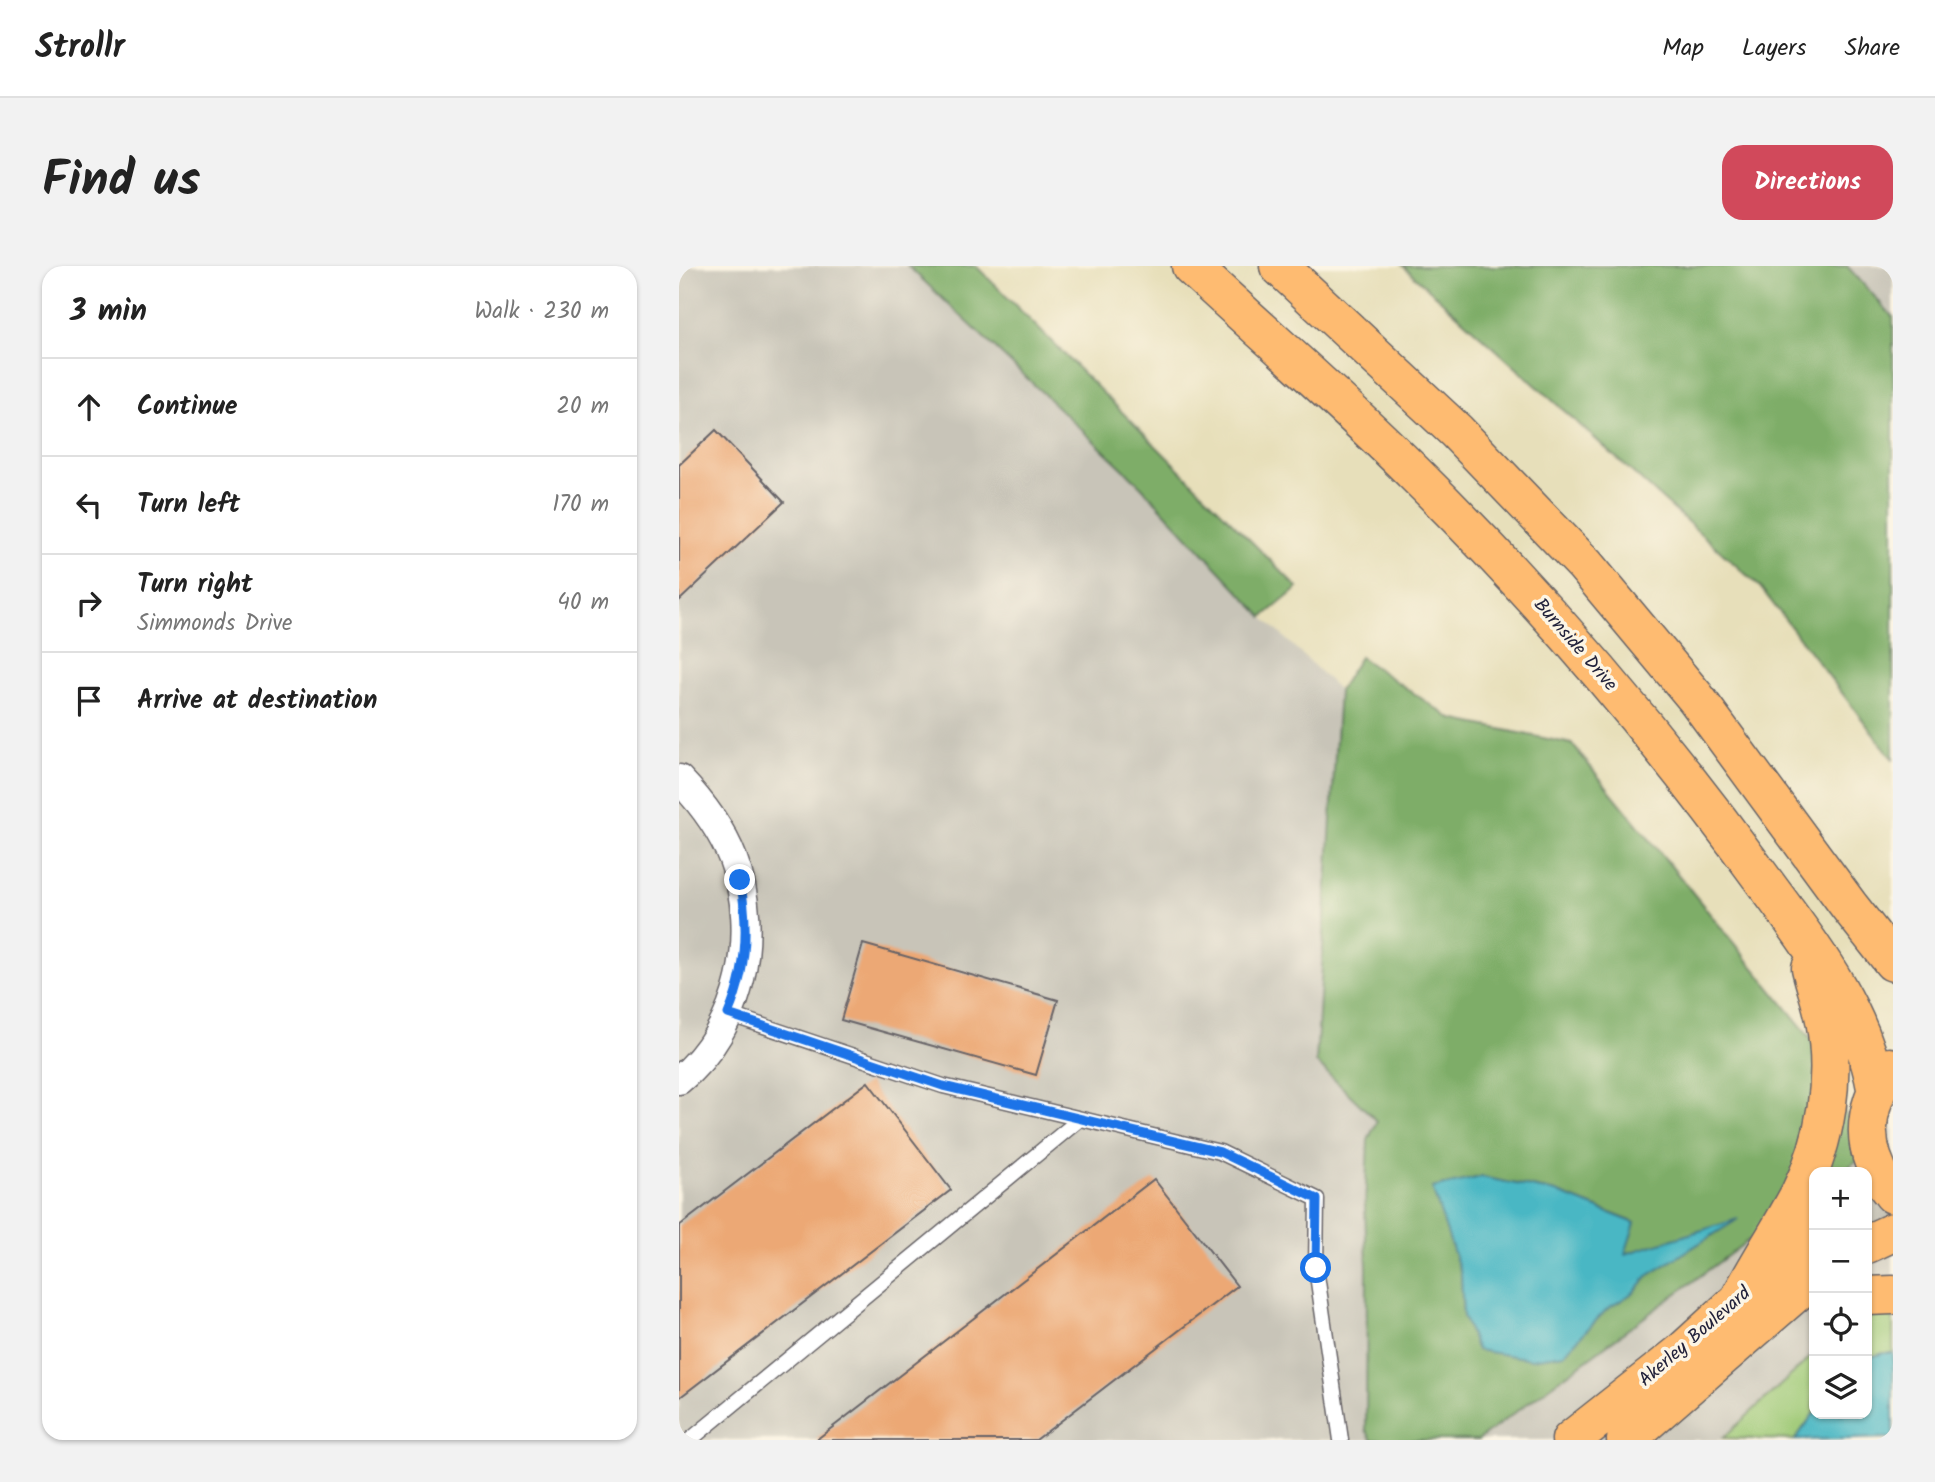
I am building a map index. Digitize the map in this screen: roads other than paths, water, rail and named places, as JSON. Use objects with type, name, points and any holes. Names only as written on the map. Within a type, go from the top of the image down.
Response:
[{"type":"main road","name":"Burnside Drive","points":[[1191,266],[1413,472],[1542,606],[1653,737],[1732,838],[1835,981],[1858,1025],[1871,1059],[1884,1075]]},
{"type":"main road","points":[[1279,266],[1457,431],[1585,565],[1696,698],[1893,962]]},
{"type":"main road","points":[[1799,930],[1827,1031],[1826,1115],[1813,1163],[1751,1311],[1809,1309]]},
{"type":"main road","points":[[1884,1075],[1868,1118],[1863,1161],[1893,1194]]},
{"type":"main road","name":"Akerley Boulevard","points":[[1626,1440],[1751,1311],[1812,1230]]},
{"type":"main road","points":[[1872,1242],[1893,1232]]},
{"type":"main road","name":"Akerley Boulevard","points":[[1571,1440],[1680,1354],[1809,1280]]},
{"type":"main road","points":[[1872,1296],[1893,1295]]},
{"type":"street","points":[[679,779],[709,813],[725,840],[740,880],[746,943],[739,985],[728,1014],[706,1051],[679,1080]]},
{"type":"lane","points":[[728,1014],[943,1086],[1220,1152],[1317,1199],[1316,1268],[1341,1440]]},
{"type":"lane","points":[[690,1440],[1080,1119]]},
{"type":"water","points":[[1481,1177],[1556,1192],[1635,1223],[1625,1254],[1738,1219],[1649,1275],[1634,1292],[1606,1310],[1564,1354],[1531,1359],[1477,1350],[1463,1316],[1461,1274],[1432,1188]]},
{"type":"water","points":[[1893,1353],[1893,1438],[1795,1440],[1810,1419],[1872,1419],[1872,1357]]}]
